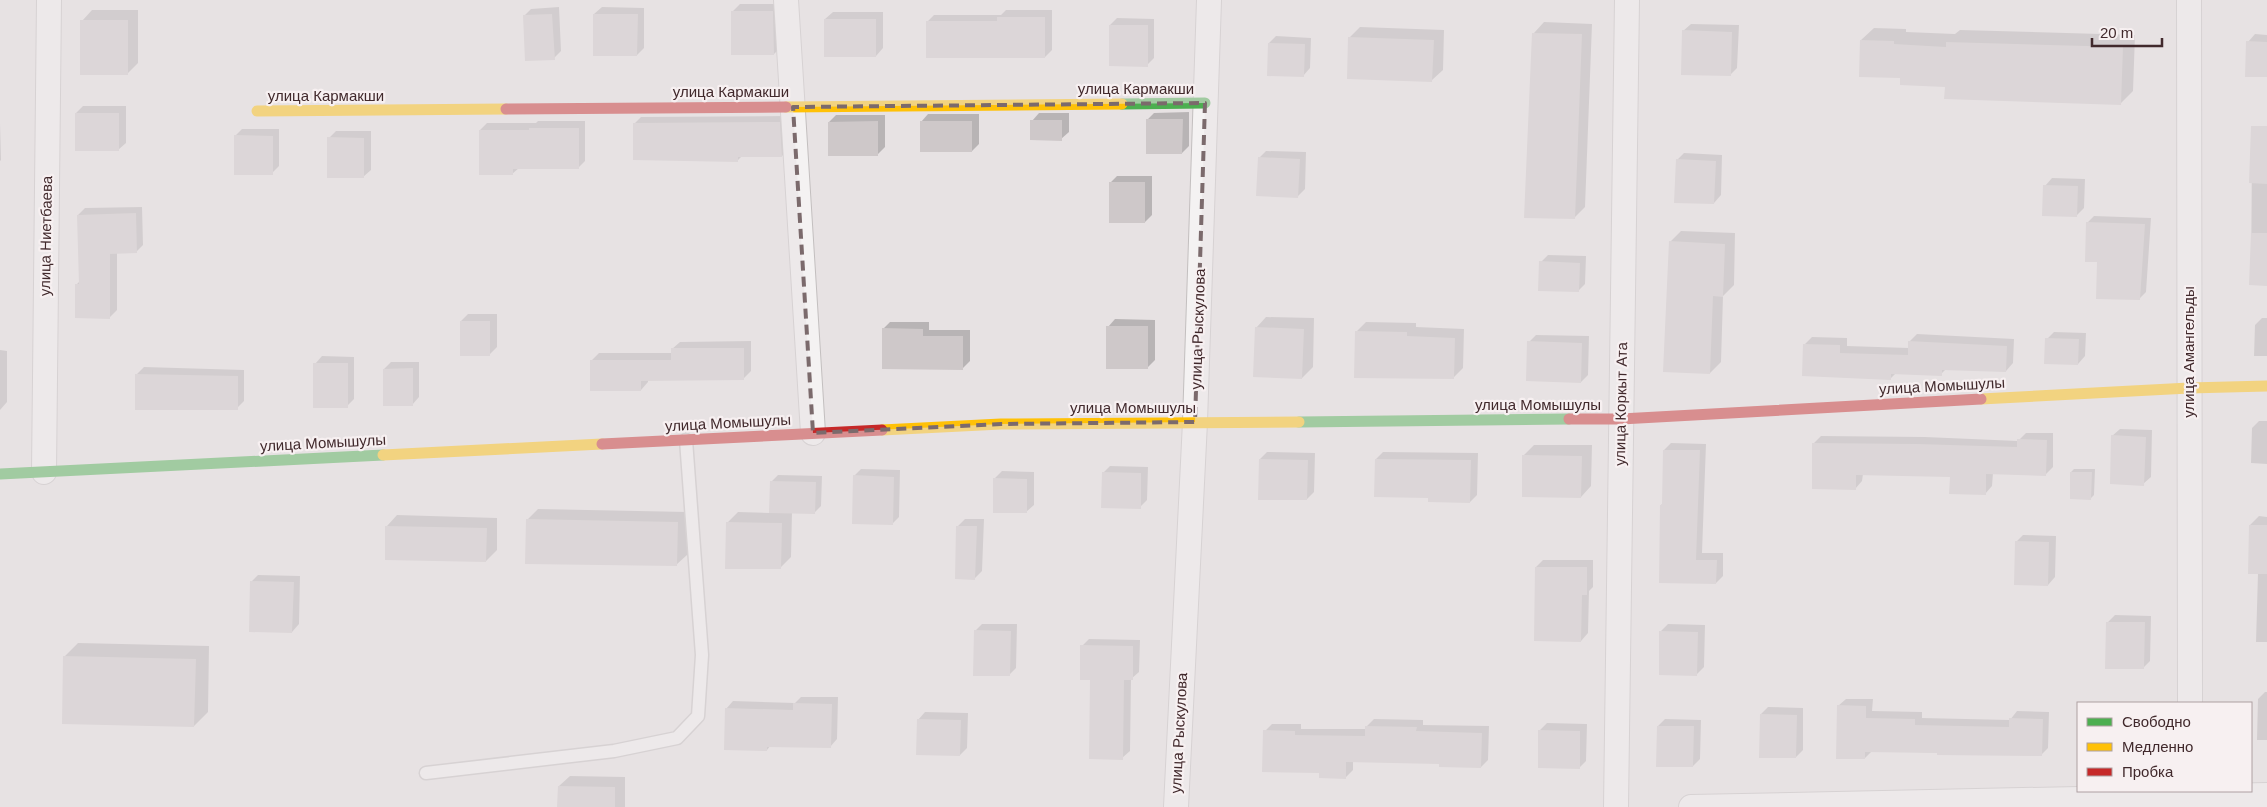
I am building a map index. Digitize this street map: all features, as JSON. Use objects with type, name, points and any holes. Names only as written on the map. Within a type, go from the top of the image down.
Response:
[{"type":"street","name":"улица Ниетбаева","points":[[44,472],[49,0]]},
{"type":"street","points":[[786,0],[813,433]]},
{"type":"street","name":"улица Рыскулова","points":[[1176,807],[1195,422],[1210,0]]},
{"type":"street","name":"улица Коркыт Ата","points":[[1616,807],[1627,0]]},
{"type":"street","name":"улица Амангельды","points":[[2189,0],[2190,702]]},
{"type":"street","name":"улица Кармакши","points":[[257,111],[1205,104]]},
{"type":"street","name":"улица Момышулы","points":[[0,474],[1001,424],[1621,420],[2190,388],[2267,386]]},
{"type":"street","points":[[1692,807],[2267,795]]},
{"type":"lane","points":[[426,773],[614,751],[677,738],[698,716],[702,655],[686,440]]},
{"type":"highlighted area","points":[[1205,103],[1195,422],[1001,424],[813,433],[793,107]]},
{"type":"building","points":[[731,11],[773,11],[774,55],[731,55]]},
{"type":"building","points":[[552,14],[555,60],[525,61],[523,15]]},
{"type":"building","points":[[593,14],[638,14],[637,56],[593,56]]},
{"type":"building","points":[[997,17],[1045,17],[1045,58],[926,58],[926,21],[997,21]]},
{"type":"building","points":[[824,19],[876,19],[876,57],[824,57]]},
{"type":"building","points":[[80,20],[128,20],[128,75],[80,75]]},
{"type":"building","points":[[1109,25],[1148,25],[1148,67],[1109,66]]},
{"type":"building","points":[[1682,30],[1732,32],[1731,76],[1681,75]]},
{"type":"building","points":[[1532,33],[1582,34],[1575,219],[1524,218]]},
{"type":"building","points":[[1348,37],[1434,40],[1432,82],[1347,79]]},
{"type":"building","points":[[1860,40],[1894,41],[1894,44],[1946,47],[1946,42],[2123,47],[2121,105],[1944,99],[1945,87],[1900,85],[1900,78],[1859,77]]},
{"type":"building","points":[[2246,41],[2267,42],[2267,77],[2245,77]]},
{"type":"building","points":[[1268,43],[1305,44],[1304,77],[1267,76]]},
{"type":"building","points":[[75,113],[119,113],[119,151],[75,151]]},
{"type":"building","points":[[1146,119],[1183,119],[1182,154],[1146,154]]},
{"type":"building","points":[[1030,120],[1062,120],[1062,141],[1030,140]]},
{"type":"building","points":[[878,121],[878,156],[828,156],[828,122]]},
{"type":"building","points":[[920,121],[972,121],[972,152],[920,152]]},
{"type":"building","points":[[780,122],[782,157],[738,157],[738,162],[633,160],[633,123]]},
{"type":"building","points":[[2251,126],[2267,126],[2267,184],[2249,183]]},
{"type":"building","points":[[529,128],[579,128],[579,169],[513,169],[513,175],[479,175],[479,130],[529,130]]},
{"type":"building","points":[[234,135],[273,136],[273,175],[234,175]]},
{"type":"building","points":[[327,137],[364,138],[364,178],[327,178]]},
{"type":"building","points":[[1258,157],[1300,159],[1298,198],[1256,196]]},
{"type":"building","points":[[1676,159],[1716,161],[1714,204],[1674,203]]},
{"type":"building","points":[[1109,182],[1145,182],[1145,223],[1109,223]]},
{"type":"building","points":[[2043,185],[2078,186],[2077,217],[2042,216]]},
{"type":"building","points":[[136,213],[137,253],[110,254],[110,319],[75,318],[75,284],[79,284],[77,215]]},
{"type":"building","points":[[2086,222],[2145,224],[2140,300],[2096,299],[2097,262],[2085,262]]},
{"type":"building","points":[[2251,233],[2267,233],[2267,286],[2249,285]]},
{"type":"building","points":[[1669,241],[1725,244],[1723,297],[1713,296],[1710,374],[1663,372]]},
{"type":"building","points":[[1539,261],[1580,263],[1579,292],[1538,291]]},
{"type":"building","points":[[460,321],[490,321],[490,356],[460,356]]},
{"type":"building","points":[[1106,326],[1148,326],[1148,369],[1106,369]]},
{"type":"building","points":[[1255,327],[1304,329],[1302,379],[1253,377]]},
{"type":"building","points":[[882,328],[923,329],[923,336],[963,336],[963,370],[882,369]]},
{"type":"building","points":[[1355,331],[1407,332],[1407,336],[1455,338],[1454,379],[1354,378]]},
{"type":"building","points":[[2045,338],[2079,339],[2078,365],[2044,364]]},
{"type":"building","points":[[1527,341],[1582,343],[1581,383],[1526,381]]},
{"type":"building","points":[[1908,341],[2007,346],[2006,372],[1942,370],[1942,376],[1891,374],[1891,380],[1802,376],[1803,344],[1840,345],[1840,353],[1908,355]]},
{"type":"building","points":[[671,348],[744,348],[744,380],[641,381],[641,391],[590,391],[590,360],[671,360]]},
{"type":"building","points":[[313,363],[348,363],[348,408],[313,408]]},
{"type":"building","points":[[413,368],[413,406],[383,406],[383,369]]},
{"type":"building","points":[[135,374],[238,376],[238,410],[135,410]]},
{"type":"building","points":[[2111,435],[2146,437],[2144,486],[2110,484]]},
{"type":"building","points":[[2017,439],[2047,440],[2046,476],[1986,474],[1986,495],[1949,494],[1950,477],[1856,475],[1856,490],[1812,489],[1812,443],[2017,447]]},
{"type":"building","points":[[1663,450],[1700,450],[1696,560],[1717,560],[1716,584],[1659,583]]},
{"type":"building","points":[[1522,455],[1582,456],[1581,498],[1522,497]]},
{"type":"building","points":[[1259,459],[1308,460],[1307,500],[1258,500]]},
{"type":"building","points":[[1375,459],[1471,460],[1470,503],[1428,502],[1428,498],[1374,497]]},
{"type":"building","points":[[1102,472],[1141,473],[1141,509],[1101,508]]},
{"type":"building","points":[[2070,472],[2092,472],[2091,500],[2070,499]]},
{"type":"building","points":[[853,475],[894,477],[893,525],[852,524]]},
{"type":"building","points":[[993,478],[1027,479],[1027,513],[993,513]]},
{"type":"building","points":[[770,481],[816,482],[815,514],[769,513]]},
{"type":"building","points":[[526,519],[678,522],[677,566],[525,564]]},
{"type":"building","points":[[726,522],[782,523],[781,569],[725,569]]},
{"type":"building","points":[[2249,525],[2267,525],[2267,574],[2248,574]]},
{"type":"building","points":[[385,526],[487,528],[486,562],[385,560]]},
{"type":"building","points":[[956,526],[977,526],[975,580],[955,579]]},
{"type":"building","points":[[2015,541],[2049,542],[2048,586],[2014,585]]},
{"type":"building","points":[[1535,567],[1587,567],[1587,595],[1582,595],[1581,642],[1534,641]]},
{"type":"building","points":[[250,581],[294,582],[292,633],[249,632]]},
{"type":"building","points":[[2106,622],[2145,622],[2144,669],[2105,669]]},
{"type":"building","points":[[974,630],[1011,631],[1010,676],[973,676]]},
{"type":"building","points":[[1659,631],[1698,632],[1697,676],[1659,675]]},
{"type":"building","points":[[1080,645],[1133,646],[1133,680],[1124,680],[1123,760],[1089,759],[1090,680],[1080,680]]},
{"type":"building","points":[[63,656],[196,659],[194,727],[62,724]]},
{"type":"building","points":[[793,703],[832,704],[831,748],[767,747],[767,751],[724,750],[725,708],[793,710]]},
{"type":"building","points":[[1837,705],[1866,706],[1866,718],[1915,719],[1915,725],[2009,727],[2009,718],[2043,719],[2042,756],[1865,752],[1865,759],[1836,759]]},
{"type":"building","points":[[1760,714],[1797,715],[1796,758],[1759,758]]},
{"type":"building","points":[[917,719],[961,720],[960,756],[916,755]]},
{"type":"building","points":[[1365,726],[1417,727],[1416,731],[1482,733],[1481,768],[1439,767],[1439,764],[1346,762],[1346,779],[1319,778],[1319,773],[1262,772],[1263,730],[1295,731],[1295,735],[1365,736]]},
{"type":"building","points":[[1657,726],[1694,726],[1693,767],[1656,767]]},
{"type":"building","points":[[1538,730],[1580,731],[1580,769],[1538,768]]},
{"type":"building","points":[[558,786],[615,787],[615,807],[557,807]]},
{"type":"traffic: fast","points":[[1122,104],[1205,103]]},
{"type":"traffic: fast","points":[[1299,422],[1569,419]]},
{"type":"traffic: fast","points":[[0,474],[383,455]]},
{"type":"traffic: slow","points":[[786,107],[1122,104]]},
{"type":"traffic: slow","points":[[257,111],[506,109]]},
{"type":"traffic: slow","points":[[1981,399],[2189,388],[2267,386]]},
{"type":"traffic: slow","points":[[882,430],[1001,424],[1299,422]]},
{"type":"traffic: slow","points":[[383,455],[602,444]]},
{"type":"traffic: jam","points":[[506,109],[786,107]]},
{"type":"traffic: jam","points":[[1569,419],[1621,419],[1981,399]]},
{"type":"traffic: jam","points":[[602,444],[882,430]]}]
